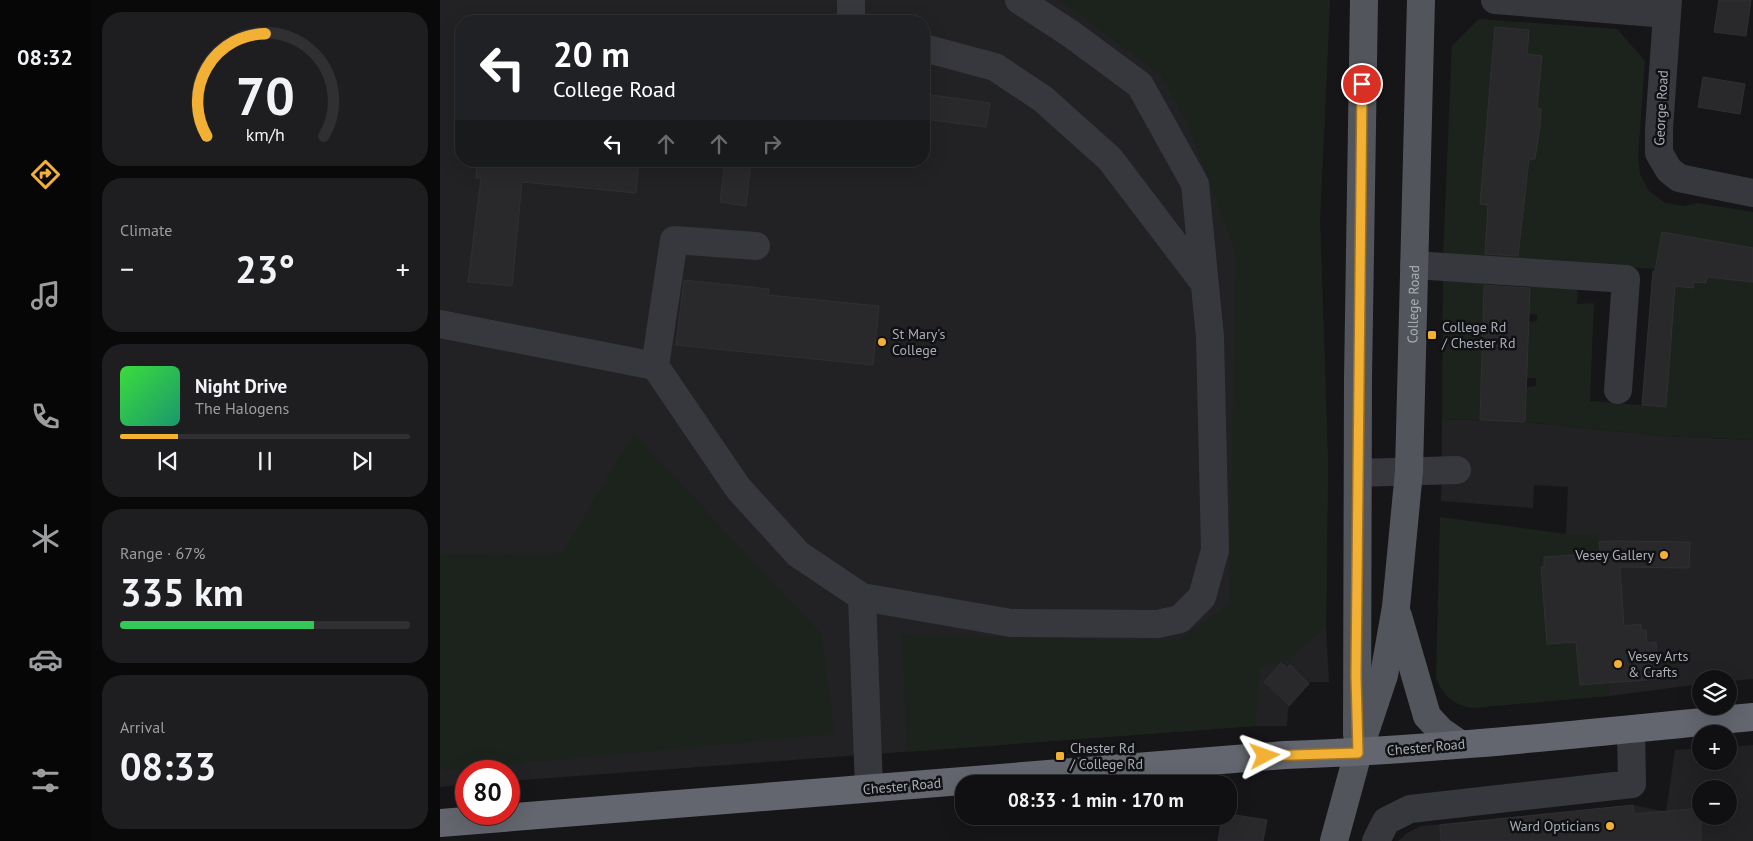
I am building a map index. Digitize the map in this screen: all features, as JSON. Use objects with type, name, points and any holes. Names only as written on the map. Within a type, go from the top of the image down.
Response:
[{"type":"highway","name":"Chester Road","points":[[440,823],[1285,755],[1358,753],[1631,730],[1753,717]]},
{"type":"main road","name":"College Road","points":[[1358,753],[1356,676],[1364,0]]},
{"type":"main road","name":"College Road","points":[[1334,841],[1358,753],[1384,675],[1396,607],[1408,471],[1422,0]]},
{"type":"main road","name":"College Road","points":[[1396,607],[1427,716],[1441,731],[1460,744]]},
{"type":"street","points":[[851,0],[851,15]]},
{"type":"street","points":[[756,246],[674,240],[655,366],[738,488],[798,554],[862,597],[1011,623],[1158,624],[1180,619],[1202,597],[1215,550],[1210,347],[1195,184],[1140,85],[1071,34],[1019,0]]},
{"type":"street","points":[[1495,0],[1667,7]]},
{"type":"street","name":"George Road","points":[[1667,7],[1659,153],[1669,170],[1679,178],[1753,193]]},
{"type":"street","points":[[930,50],[995,67],[1043,99],[1110,159],[1205,284]]},
{"type":"street","points":[[1414,265],[1626,278],[1618,390]]},
{"type":"street","points":[[440,324],[655,366]]},
{"type":"street","points":[[1358,473],[1457,470]]},
{"type":"street","points":[[862,597],[869,788]]},
{"type":"street","points":[[1376,841],[1386,821],[1410,809],[1632,784],[1631,730]]},
{"type":"shaded area","name":"St Mary's College","points":[[440,0],[1330,0],[1320,219],[1328,465],[1326,627],[1329,682],[1310,682],[1288,709],[1287,726],[1255,726],[520,780],[520,760],[455,760],[455,785],[440,787]]},
{"type":"shaded area","points":[[1059,0],[1330,0],[1320,219],[1328,465],[1326,627],[1288,659],[1260,668],[1255,726],[907,752],[902,635],[1177,641],[1229,604],[1236,253],[1188,125],[1161,75]]},
{"type":"shaded area","points":[[1479,19],[1617,29],[1645,61],[1638,157],[1640,174],[1649,191],[1665,203],[1684,206],[1697,203],[1753,212],[1753,440],[1663,436],[1525,422],[1527,387],[1536,386],[1536,378],[1526,378],[1528,322],[1537,321],[1537,314],[1529,314],[1530,279],[1578,283],[1577,304],[1594,303],[1590,401],[1665,407],[1676,272],[1655,269],[1443,256],[1452,46]]},
{"type":"shaded area","points":[[1443,277],[1484,279],[1480,420],[1442,419]]},
{"type":"shaded area","points":[[1442,419],[1525,422],[1663,436],[1753,440],[1753,679],[1737,680],[1737,670],[1692,670],[1692,685],[1609,696],[1608,683],[1580,685],[1577,648],[1598,535],[1566,534],[1568,487],[1534,485],[1533,508],[1441,501]]},
{"type":"shaded area","points":[[634,433],[821,634],[835,734],[520,764],[520,760],[455,760],[455,770],[440,771],[440,554],[562,553]]},
{"type":"shaded area","points":[[1440,517],[1566,534],[1598,534],[1603,598],[1577,648],[1580,685],[1608,683],[1609,696],[1472,708],[1454,702],[1445,694],[1436,677]]},
{"type":"shaded area","points":[[1753,745],[1753,841],[1398,841],[1407,833],[1421,826],[1633,805],[1666,812],[1675,750],[1692,749],[1692,770],[1737,770],[1737,746]]},
{"type":"building","points":[[1719,0],[1751,0],[1746,36],[1714,32]]},
{"type":"building","points":[[1495,27],[1529,30],[1527,54],[1542,56],[1537,108],[1541,109],[1540,126],[1535,159],[1529,159],[1518,256],[1485,254],[1488,205],[1480,204]]},
{"type":"building","points":[[1703,77],[1745,84],[1740,114],[1698,107]]},
{"type":"building","points":[[930,95],[990,103],[986,127],[930,120]]},
{"type":"building","points":[[477,167],[638,167],[636,193],[522,182],[512,286],[468,282],[481,178],[476,178]]},
{"type":"building","points":[[724,167],[750,167],[746,206],[720,202]]},
{"type":"building","points":[[1662,232],[1753,248],[1753,282],[1707,277],[1706,283],[1694,282],[1693,288],[1675,286],[1666,407],[1642,405],[1653,271],[1655,271]]},
{"type":"building","points":[[684,280],[769,289],[768,295],[879,306],[873,365],[676,345]]},
{"type":"building","points":[[1484,285],[1530,288],[1525,422],[1480,420]]},
{"type":"building","points":[[1599,542],[1690,542],[1689,568],[1620,567],[1624,626],[1641,624],[1641,630],[1646,630],[1647,643],[1656,642],[1659,679],[1580,685],[1576,642],[1547,644],[1541,567],[1544,567],[1544,557],[1600,553]]},
{"type":"building","points":[[1281,663],[1287,668],[1290,665],[1309,684],[1289,705],[1264,682]]},
{"type":"building","points":[[1633,805],[1634,814],[1692,809],[1692,825],[1701,825],[1701,841],[1441,841],[1440,825]]},
{"type":"building","points":[[1237,815],[1267,820],[1263,841],[1218,841],[1221,825],[1237,825]]},
{"type":"place","name":"College Rd / Chester Rd","points":[[1432,335]]},
{"type":"place","name":"St Mary's College","points":[[882,342]]},
{"type":"place","name":"Vesey Gallery","points":[[1664,555]]},
{"type":"place","name":"Vesey Arts & Crafts","points":[[1618,664]]},
{"type":"place","name":"Chester Rd / College Rd","points":[[1060,756]]},
{"type":"place","name":"Ward Opticians","points":[[1610,826]]},
{"type":"route","points":[[1265,756],[1358,753],[1356,676],[1362,84]]}]
